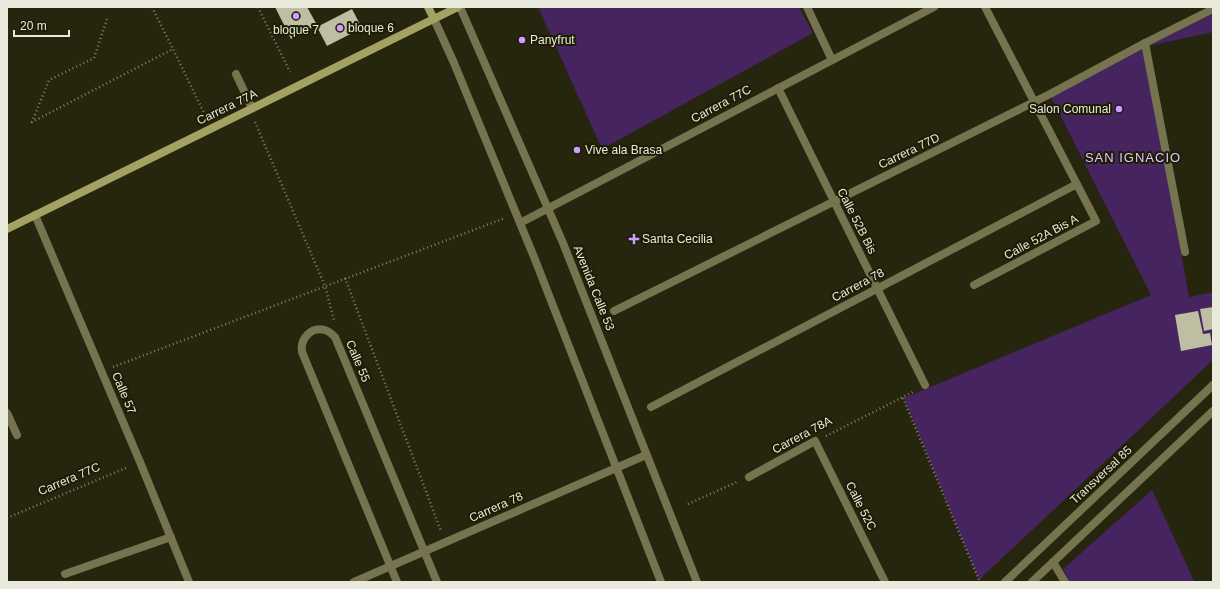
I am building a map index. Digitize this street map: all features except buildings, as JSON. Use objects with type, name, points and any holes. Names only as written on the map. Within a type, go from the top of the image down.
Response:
[{"type":"main road","points":[[428,7],[434,19]]},
{"type":"main road","name":"Carrera 77A","points":[[7,229],[459,7]]},
{"type":"street","name":"Avenida Calle 53","points":[[459,7],[548,209],[697,582]]},
{"type":"street","points":[[807,7],[832,60]]},
{"type":"street","name":"Carrera 77C","points":[[520,223],[934,7]]},
{"type":"street","name":"Calle 52A Bis A","points":[[974,285],[1096,221],[985,7]]},
{"type":"street","name":"Carrera 77D","points":[[614,312],[1034,102],[1213,9]]},
{"type":"street","points":[[434,19],[454,63],[516,213],[661,582]]},
{"type":"street","points":[[1145,43],[1185,252]]},
{"type":"street","points":[[236,74],[252,108]]},
{"type":"street","name":"Calle 52B Bis","points":[[778,88],[926,385]]},
{"type":"street","name":"Carrera 78","points":[[651,407],[1077,184]]},
{"type":"street","name":"Calle 57","points":[[35,215],[140,462],[189,582]]},
{"type":"street","name":"Calle 55","points":[[397,582],[302,352],[301,346],[304,338],[311,332],[318,329],[326,330],[335,337],[437,582]]},
{"type":"street","name":"Transversal 85","points":[[1005,582],[1213,385]]},
{"type":"street","points":[[1032,582],[1213,411]]},
{"type":"street","points":[[7,414],[16,434]]},
{"type":"street","name":"Carrera 78A","points":[[749,477],[815,441]]},
{"type":"street","name":"Calle 52C","points":[[815,441],[885,582]]},
{"type":"street","name":"Carrera 78","points":[[354,582],[646,455]]},
{"type":"street","points":[[65,574],[171,537]]},
{"type":"street","points":[[1053,562],[1065,582]]},
{"type":"path","points":[[152,7],[205,116]]},
{"type":"path","points":[[258,7],[290,72]]},
{"type":"path","points":[[107,19],[94,58],[49,80],[32,122],[173,49]]},
{"type":"path","points":[[255,122],[325,286],[334,314],[335,337]]},
{"type":"path","points":[[101,371],[516,213]]},
{"type":"path","points":[[345,278],[445,542]]},
{"type":"path","name":"Carrera 78A","points":[[815,441],[903,398],[926,385]]},
{"type":"path","points":[[903,398],[979,580],[978,582]]},
{"type":"path","name":"Carrera 77C","points":[[7,518],[140,462]]},
{"type":"path","points":[[688,504],[749,477]]},
{"type":"shaded area","points":[[538,7],[799,7],[813,33],[602,149]]},
{"type":"shaded area","points":[[1213,14],[1213,32],[1144,47]]},
{"type":"shaded area","points":[[1144,47],[1189,297],[1213,292],[1213,360],[979,580],[904,398],[1151,295],[1051,97]]},
{"type":"shaded area","points":[[1152,490],[1194,581],[1070,582],[1063,569]]},
{"type":"place","name":"bloque 7","points":[[296,16]]},
{"type":"place","name":"bloque 6","points":[[340,28]]},
{"type":"place","name":"Panyfrut","points":[[522,40]]},
{"type":"place","name":"Salon Comunal","points":[[1119,109]]},
{"type":"place","name":"Vive ala Brasa","points":[[577,150]]},
{"type":"place","name":"Santa Cecilia","points":[[634,239]]},
{"type":"district","name":"SAN IGNACIO","points":[[1133,157]]}]
